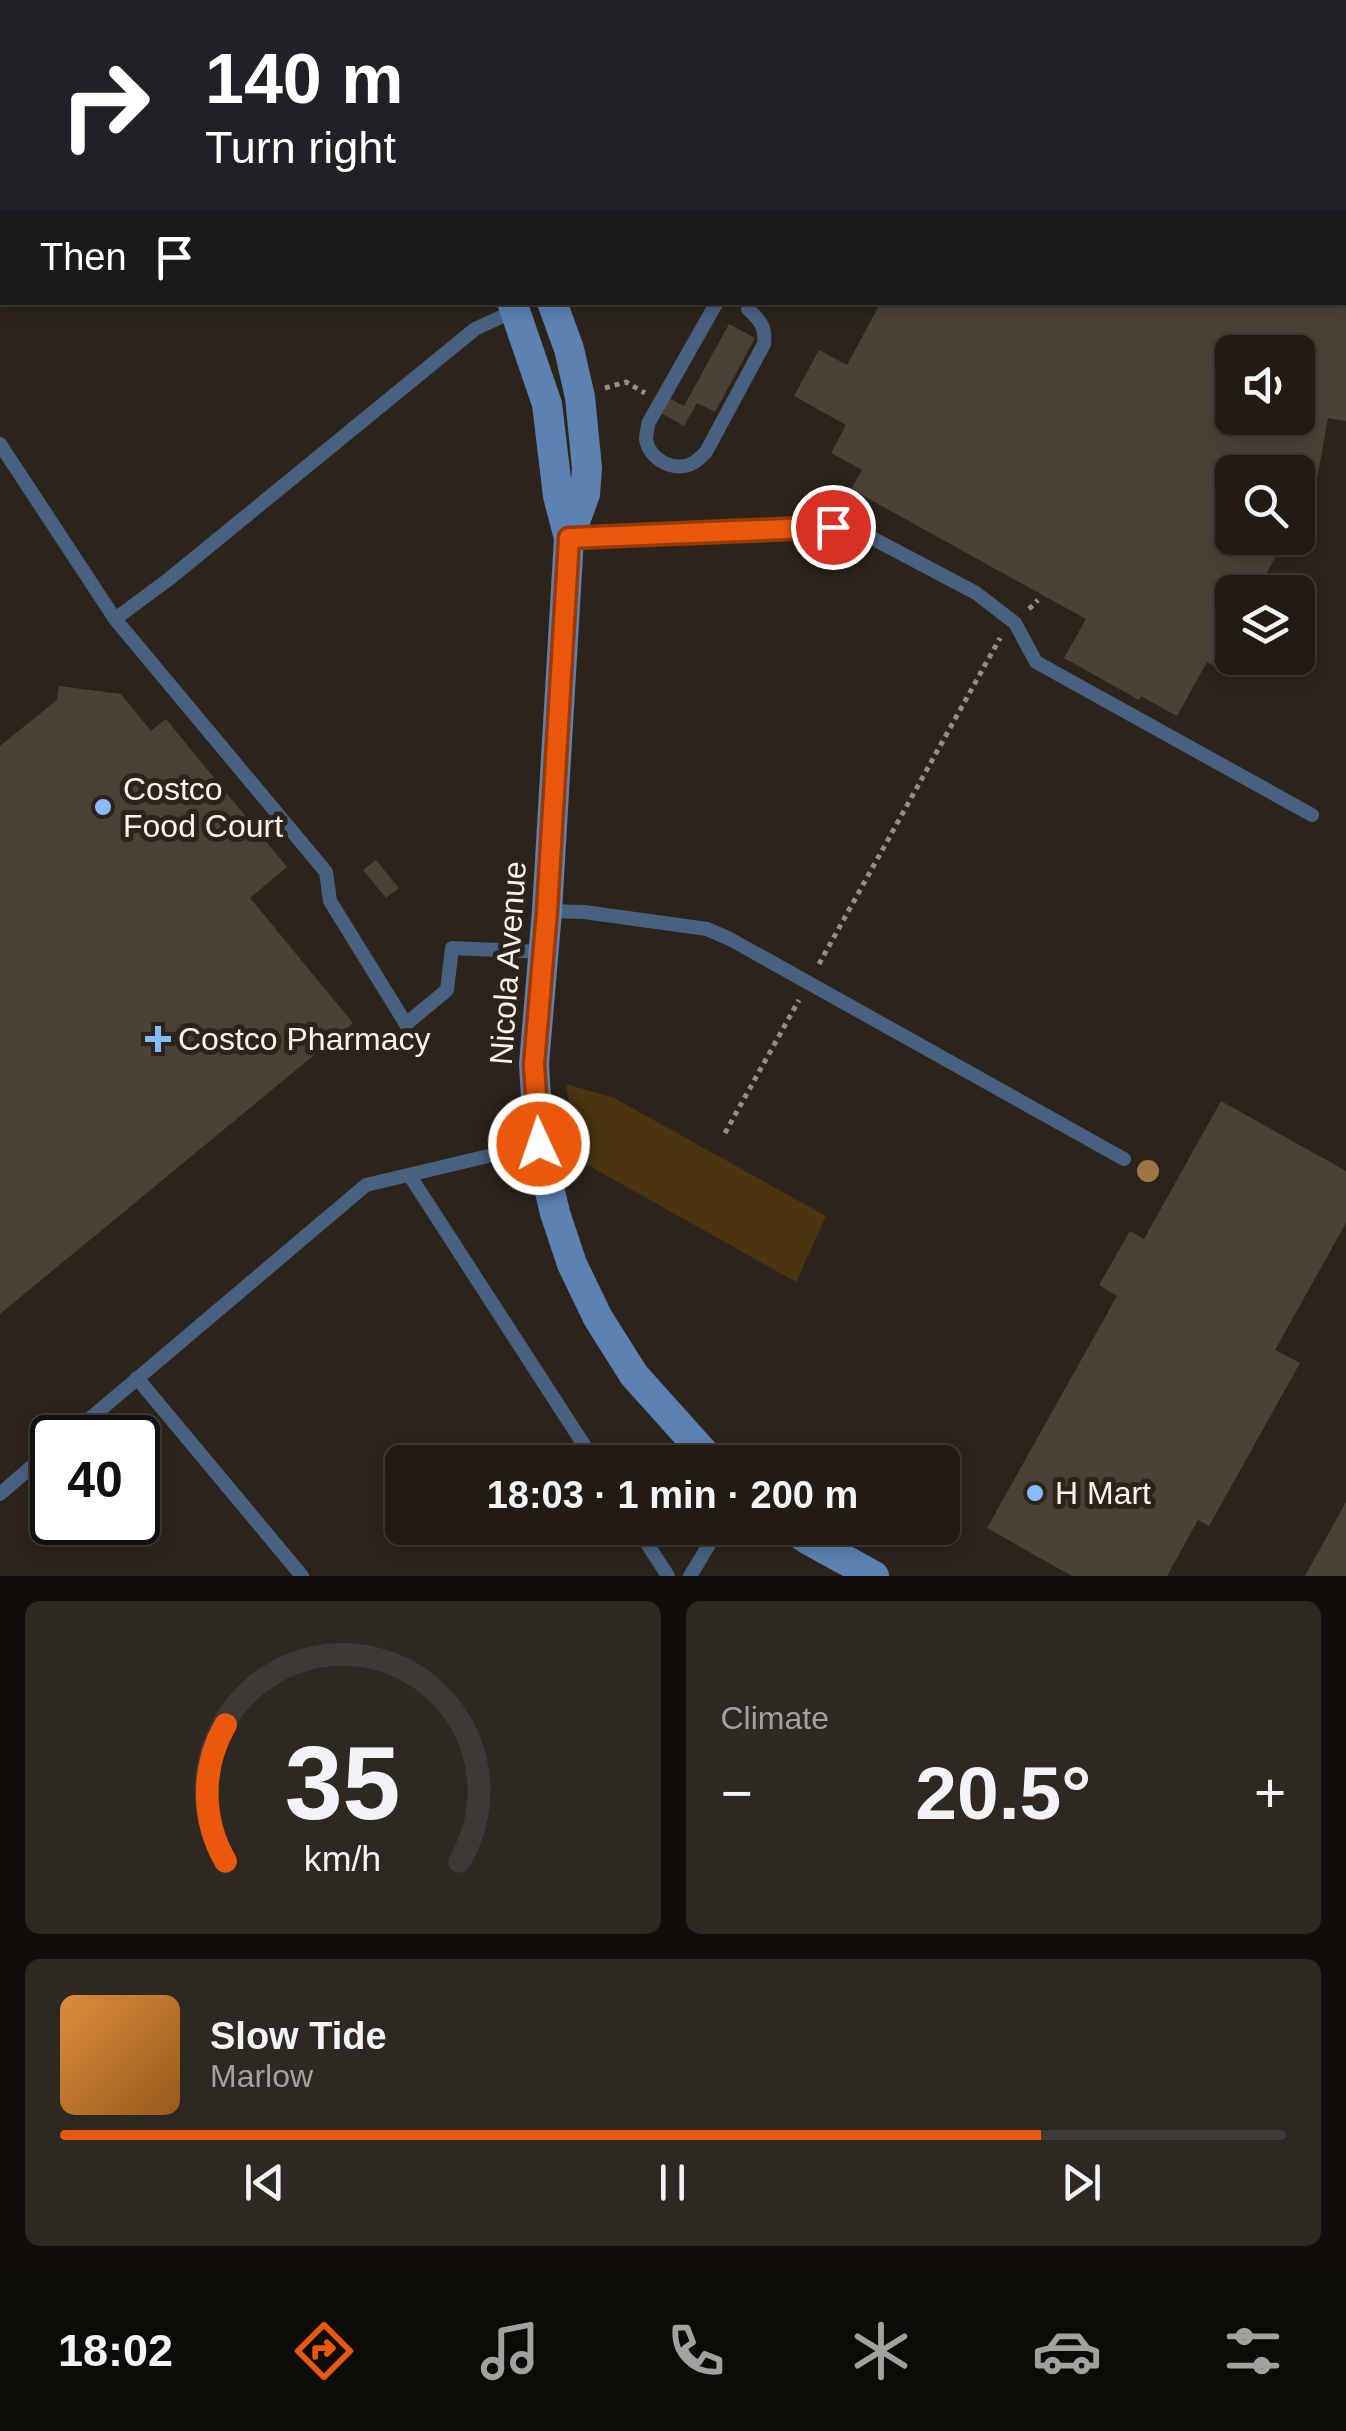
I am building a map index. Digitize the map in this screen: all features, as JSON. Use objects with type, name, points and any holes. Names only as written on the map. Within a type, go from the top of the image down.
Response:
[{"type":"street","name":"Nicola Avenue","points":[[553,305],[569,348],[580,397],[587,468],[585,494],[569,538],[534,1064],[539,1144],[572,1264],[598,1318],[634,1376],[697,1445]]},
{"type":"street","name":"Nicola Avenue","points":[[514,309],[546,404],[558,496],[569,538]]},
{"type":"street","points":[[514,309],[546,337],[557,364],[566,406],[584,449]]},
{"type":"street","points":[[819,1545],[874,1576]]},
{"type":"lane","points":[[715,305],[648,422],[646,438],[652,453],[664,464],[681,467],[706,452],[764,344],[766,331],[748,309]]},
{"type":"lane","points":[[116,619],[475,329],[514,309]]},
{"type":"lane","points":[[0,444],[116,619],[326,872],[330,901],[406,1024],[447,990],[452,948],[544,952]]},
{"type":"lane","points":[[569,538],[804,526],[842,528],[872,538],[976,593],[1015,624],[1036,662],[1312,815]]},
{"type":"lane","points":[[547,911],[584,912],[707,929],[809,982],[1124,1160]]},
{"type":"lane","points":[[93,1415],[366,1185],[539,1144]]},
{"type":"lane","points":[[410,1176],[584,1445]]},
{"type":"lane","points":[[137,1378],[302,1576]]},
{"type":"lane","points":[[0,1494],[30,1468]]},
{"type":"lane","points":[[648,1545],[668,1576]]},
{"type":"lane","points":[[690,1576],[709,1545]]},
{"type":"path","points":[[590,393],[626,382],[660,402]]},
{"type":"path","points":[[725,1134],[997,641],[1038,600]]},
{"type":"shaded area","points":[[566,1084],[614,1098],[826,1216],[796,1282],[577,1159]]},
{"type":"building","points":[[879,305],[1346,305],[1346,421],[1328,418],[1318,474],[1315,455],[1215,455],[1215,555],[1277,555],[1265,575],[1215,575],[1215,666],[1207,662],[1177,716],[1141,696],[1139,700],[1064,658],[1086,619],[851,489],[862,470],[831,453],[846,425],[794,396],[819,350],[847,365]]},
{"type":"building","points":[[729,324],[755,338],[715,412],[697,403],[684,426],[661,413],[669,398],[684,406]]},
{"type":"building","points":[[59,686],[121,694],[151,731],[166,719],[287,867],[250,898],[353,1023],[0,1314],[0,746],[57,700]]},
{"type":"building","points":[[376,860],[399,888],[386,898],[363,870]]},
{"type":"building","points":[[1221,1101],[1346,1171],[1346,1223],[1275,1350],[1300,1363],[1209,1526],[1198,1520],[1167,1576],[1072,1576],[987,1528],[1117,1296],[1099,1285],[1130,1231],[1144,1239]]},
{"type":"building","points":[[1346,1502],[1346,1576],[1305,1576]]},
{"type":"place","name":"Costco Food Court","points":[[103,807]]},
{"type":"place","name":"Costco Pharmacy","points":[[158,1039]]},
{"type":"place","name":"H Mart","points":[[1035,1493]]},
{"type":"route","points":[[539,1144],[534,1064],[569,538],[833,527]]}]
